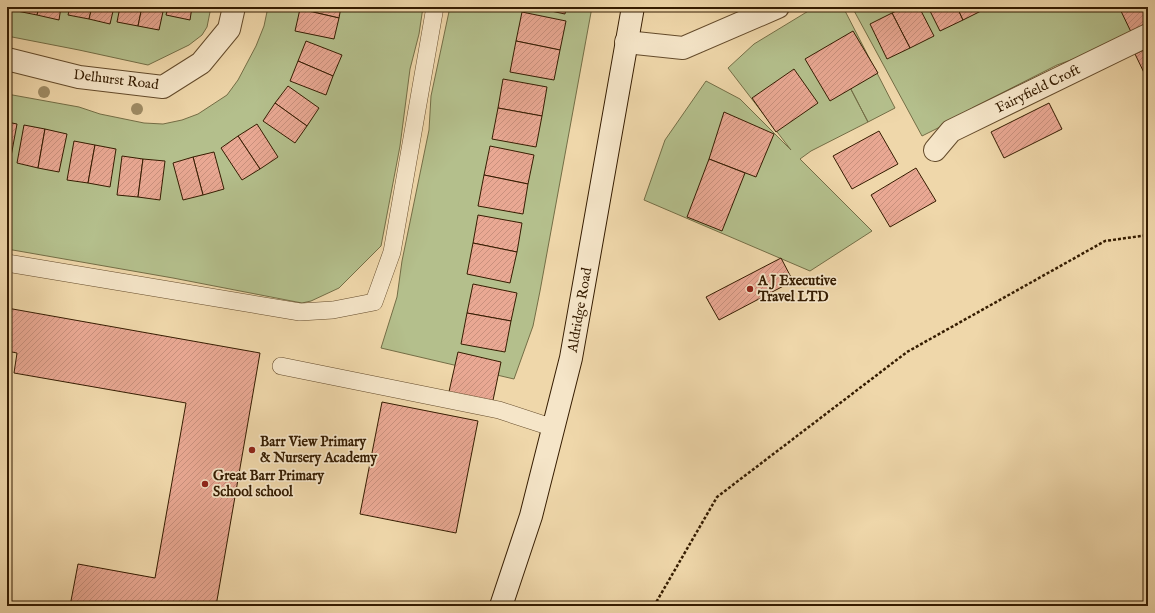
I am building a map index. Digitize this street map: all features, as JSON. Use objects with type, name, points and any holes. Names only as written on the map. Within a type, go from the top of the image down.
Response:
[{"type":"street","name":"Delhurst Road","points":[[7,59],[79,77],[162,87],[201,63],[229,29],[234,7]]},
{"type":"street","name":"Aldridge Road","points":[[501,606],[531,516],[572,358],[633,7]]},
{"type":"street","points":[[626,42],[683,48],[778,7]]},
{"type":"street","name":"Fairyfield Croft","points":[[935,150],[951,131],[1148,35]]},
{"type":"lane","points":[[7,263],[300,312],[333,310],[374,302],[392,252],[435,7]]},
{"type":"lane","points":[[281,366],[499,410],[554,428]]},
{"type":"path","points":[[654,606],[717,497],[906,352],[1105,241],[1148,235]]},
{"type":"green space","points":[[7,7],[211,7],[207,27],[202,35],[189,45],[148,65],[7,36]]},
{"type":"green space","points":[[268,7],[423,7],[419,34],[410,69],[400,146],[381,246],[339,288],[311,301],[302,303],[173,278],[7,249],[7,94],[79,107],[100,114],[144,123],[163,124],[182,120],[198,114],[227,95],[238,80],[256,46],[264,26]]},
{"type":"green space","points":[[450,7],[592,7],[533,326],[514,379],[381,348],[397,297],[402,261],[429,130],[431,96]]},
{"type":"green space","points":[[817,7],[843,7],[895,108],[811,151],[800,159],[872,231],[810,271],[644,200],[665,140],[706,81],[740,99],[791,150],[728,68],[754,44]]},
{"type":"green space","points":[[852,7],[1148,7],[1148,26],[1093,52],[1057,65],[974,107],[950,122],[922,136]]},
{"type":"building","points":[[17,7],[39,7],[37,15],[17,11]]},
{"type":"building","points":[[39,7],[61,7],[59,20],[37,15]]},
{"type":"building","points":[[70,7],[92,7],[89,19],[68,15]]},
{"type":"building","points":[[92,7],[114,7],[110,24],[89,19]]},
{"type":"building","points":[[120,7],[142,7],[138,26],[117,22]]},
{"type":"building","points":[[142,7],[164,7],[159,30],[138,26]]},
{"type":"building","points":[[168,7],[192,7],[190,20],[166,15]]},
{"type":"building","points":[[300,7],[341,7],[339,18],[300,9]]},
{"type":"building","points":[[532,7],[566,7],[565,14]]},
{"type":"building","points":[[905,7],[919,7],[934,36],[910,48],[892,13]]},
{"type":"building","points":[[928,7],[957,7],[963,20],[940,31]]},
{"type":"building","points":[[957,7],[986,7],[987,8],[963,20]]},
{"type":"building","points":[[1119,7],[1148,7],[1148,26],[1132,34]]},
{"type":"building","points":[[300,9],[339,18],[334,39],[295,31]]},
{"type":"building","points":[[522,12],[566,21],[560,50],[516,41]]},
{"type":"building","points":[[892,13],[910,48],[887,59],[870,24]]},
{"type":"building","points":[[853,31],[878,73],[830,101],[805,59]]},
{"type":"building","points":[[306,41],[342,55],[333,76],[298,61]]},
{"type":"building","points":[[516,41],[560,50],[554,80],[510,72]]},
{"type":"building","points":[[1148,48],[1148,81],[1135,54]]},
{"type":"building","points":[[298,61],[333,76],[326,95],[290,81]]},
{"type":"building","points":[[794,69],[818,103],[776,132],[752,98]]},
{"type":"building","points":[[503,79],[547,87],[542,116],[498,108]]},
{"type":"building","points":[[288,86],[319,108],[307,126],[275,103]]},
{"type":"building","points":[[275,103],[307,126],[295,143],[263,121]]},
{"type":"building","points":[[1049,103],[1062,129],[1004,158],[991,132]]},
{"type":"building","points":[[498,108],[542,116],[536,147],[492,139]]},
{"type":"building","points":[[724,112],[774,134],[756,177],[709,159]]},
{"type":"building","points":[[7,122],[17,124],[10,162],[7,162]]},
{"type":"building","points":[[257,124],[278,157],[260,169],[238,136]]},
{"type":"building","points":[[24,125],[45,129],[38,168],[17,163]]},
{"type":"building","points":[[45,129],[67,134],[59,172],[38,168]]},
{"type":"building","points":[[879,131],[898,164],[852,189],[833,156]]},
{"type":"building","points":[[238,136],[260,169],[242,180],[221,148]]},
{"type":"building","points":[[74,141],[95,145],[88,183],[67,180]]},
{"type":"building","points":[[95,145],[116,149],[110,187],[88,183]]},
{"type":"building","points":[[490,146],[534,155],[528,184],[484,175]]},
{"type":"building","points":[[214,152],[224,189],[203,195],[193,157]]},
{"type":"building","points":[[122,156],[143,159],[138,197],[117,195]]},
{"type":"building","points":[[193,157],[203,195],[183,200],[173,163]]},
{"type":"building","points":[[143,159],[165,161],[160,200],[138,197]]},
{"type":"building","points":[[709,159],[745,173],[722,231],[687,217]]},
{"type":"building","points":[[916,168],[936,201],[890,227],[871,195]]},
{"type":"building","points":[[484,175],[528,184],[523,214],[478,206]]},
{"type":"building","points":[[478,215],[522,223],[517,252],[473,243]]},
{"type":"building","points":[[473,243],[517,252],[510,283],[467,274]]},
{"type":"building","name":"A J Executive Travel LTD","points":[[781,258],[793,281],[719,320],[706,297]]},
{"type":"building","points":[[473,284],[517,293],[511,321],[467,313]]},
{"type":"building","name":"Great Barr Primary School school","points":[[7,308],[260,353],[216,606],[70,606],[78,564],[155,578],[186,403],[14,373],[17,353],[7,351]]},
{"type":"building","points":[[467,313],[511,321],[505,352],[461,344]]},
{"type":"building","points":[[458,352],[501,362],[492,405],[448,396]]},
{"type":"building","name":"Great Barr Primary School school","points":[[382,402],[478,421],[456,533],[360,514]]},
{"type":"place","name":"A J Executive Travel LTD","points":[[750,289]]},
{"type":"place","name":"Barr View Primary & Nursery Academy","points":[[252,450]]},
{"type":"place","name":"Great Barr Primary School school","points":[[205,484]]}]
